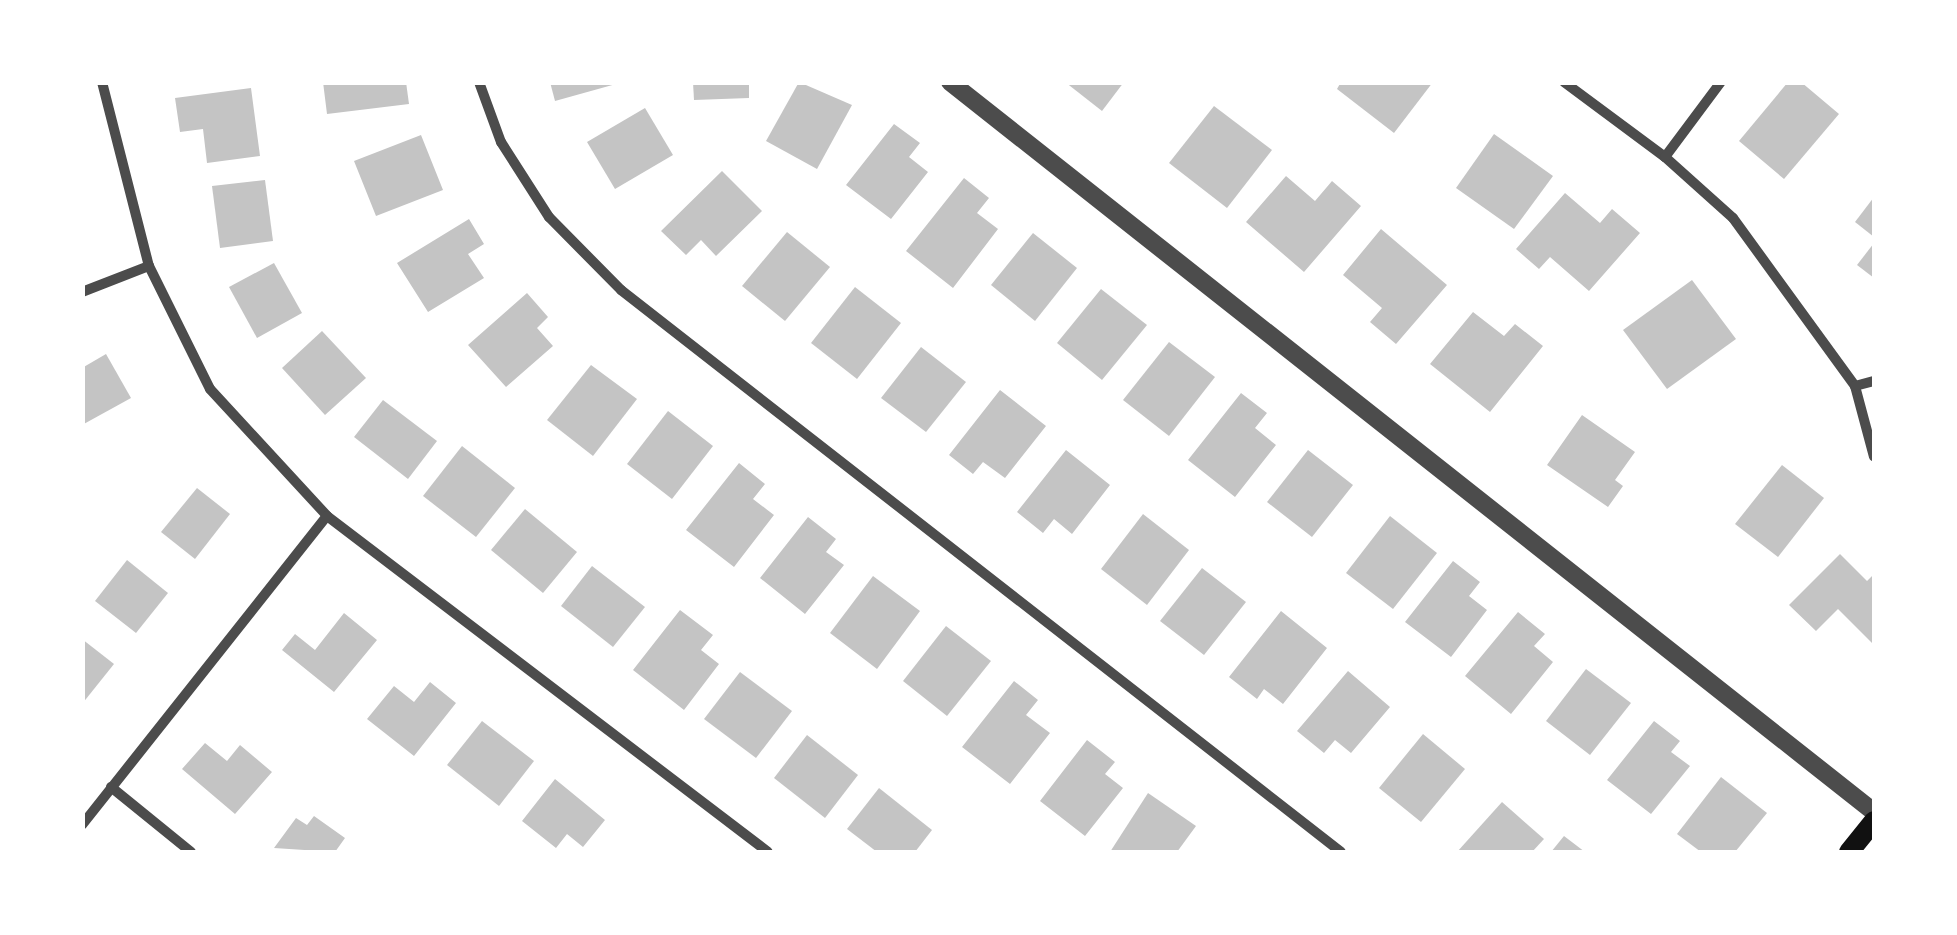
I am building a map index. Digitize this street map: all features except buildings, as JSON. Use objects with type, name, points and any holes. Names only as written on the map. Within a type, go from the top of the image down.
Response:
[{"type":"main road","points":[[1849,852],[1874,821]]},
{"type":"street","points":[[102,82],[149,266],[210,389],[327,516],[768,852]]},
{"type":"street","points":[[479,82],[501,142],[550,217],[621,290],[1341,852]]},
{"type":"street","points":[[950,82],[1874,812]]},
{"type":"street","points":[[1564,82],[1665,157],[1733,218],[1855,386],[1874,456]]},
{"type":"street","points":[[1665,157],[1721,82]]},
{"type":"street","points":[[82,292],[149,266]]},
{"type":"street","points":[[1855,386],[1874,381]]},
{"type":"street","points":[[82,824],[327,516]]},
{"type":"street","points":[[111,787],[191,852]]}]
